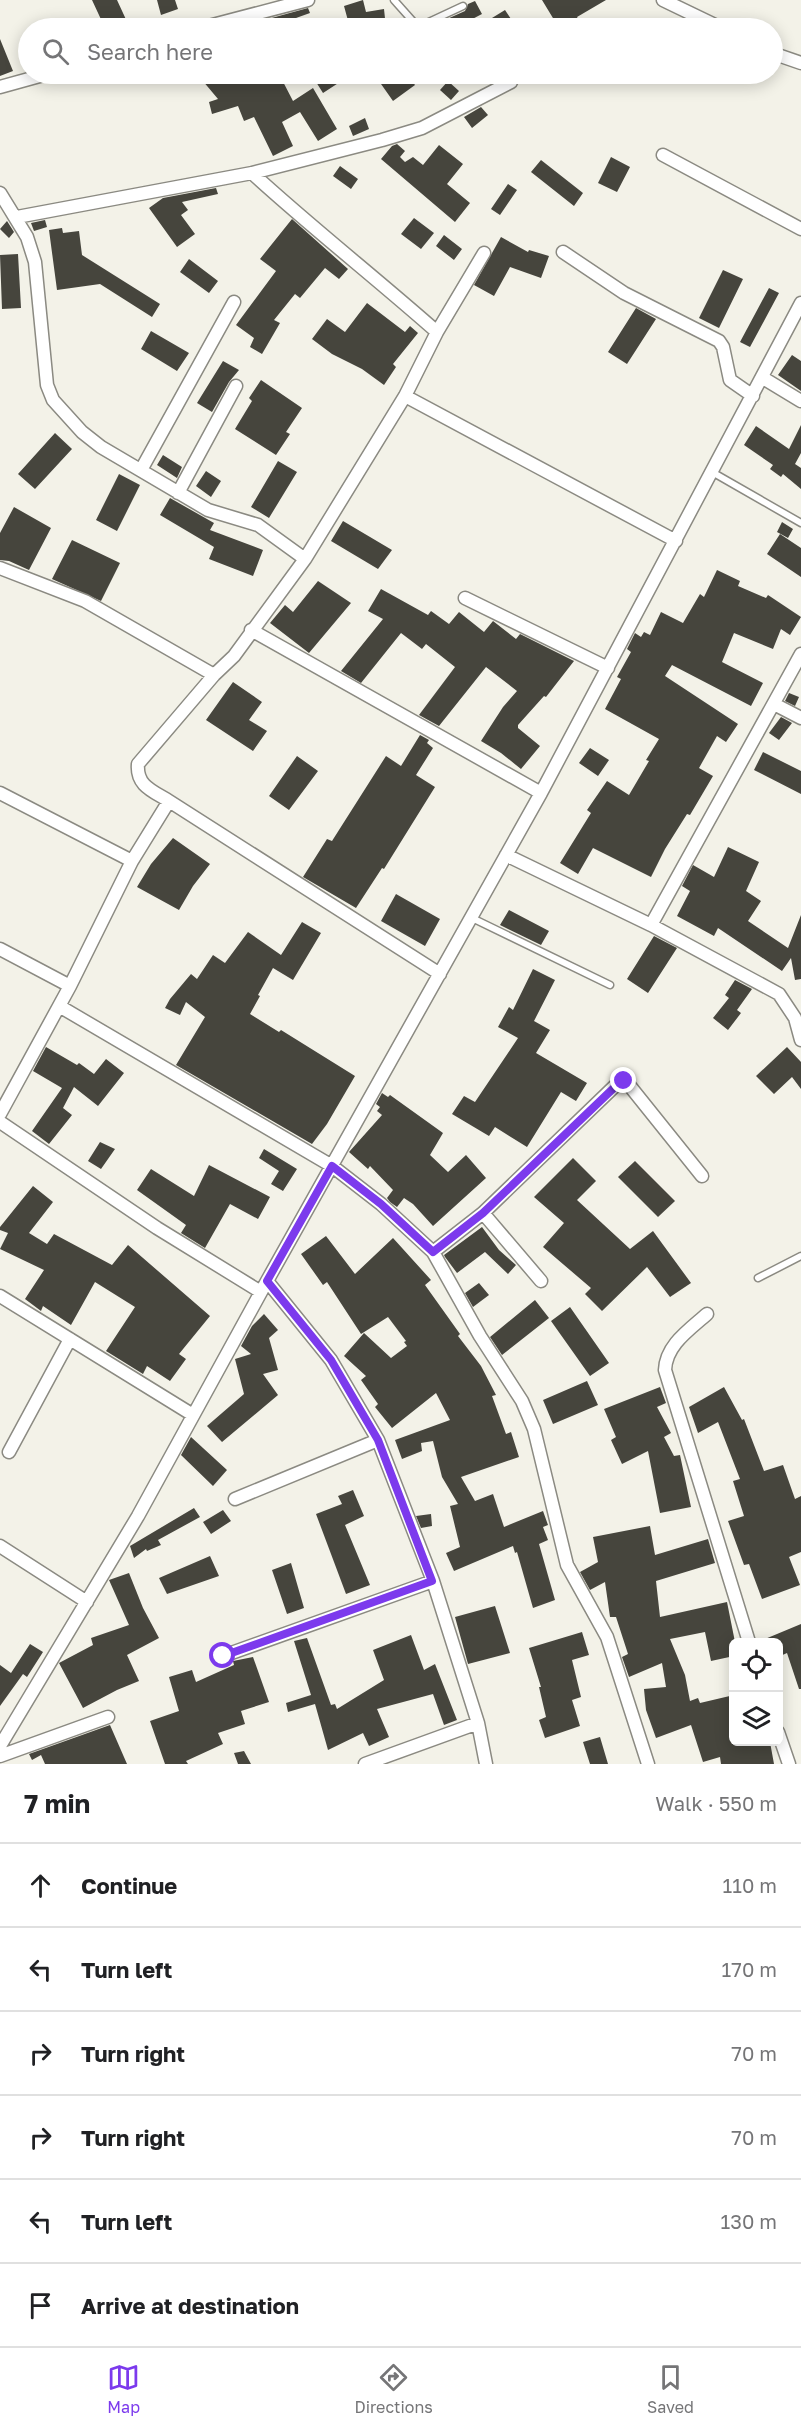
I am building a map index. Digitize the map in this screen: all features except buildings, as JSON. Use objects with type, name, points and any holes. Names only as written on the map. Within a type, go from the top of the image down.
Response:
[{"type":"street","points":[[239,18],[308,0]]},
{"type":"street","points":[[663,0],[700,18]]},
{"type":"street","points":[[783,57],[801,63]]},
{"type":"street","points":[[0,87],[18,82]]},
{"type":"street","points":[[17,217],[252,173],[422,128],[507,84]]},
{"type":"street","points":[[663,155],[801,229]]},
{"type":"street","points":[[252,173],[437,332]]},
{"type":"street","points":[[0,193],[17,217],[27,237],[35,262],[47,385],[52,400],[82,432],[101,447],[208,510],[258,525],[305,559]]},
{"type":"street","points":[[563,252],[624,293],[719,341],[723,346],[730,380],[753,396]]},
{"type":"street","points":[[440,974],[143,784],[137,775],[138,764],[214,675],[234,656],[305,559],[405,396],[437,332],[484,253]]},
{"type":"street","points":[[141,470],[234,302]]},
{"type":"street","points":[[0,1746],[87,1602],[541,793],[801,303]]},
{"type":"street","points":[[763,378],[801,401]]},
{"type":"street","points":[[178,493],[236,386]]},
{"type":"street","points":[[405,396],[676,541]]},
{"type":"street","points":[[0,569],[85,601],[214,675]]},
{"type":"street","points":[[465,598],[608,668]]},
{"type":"street","points":[[251,630],[541,793]]},
{"type":"street","points":[[651,926],[801,654]]},
{"type":"street","points":[[774,704],[801,718]]},
{"type":"street","points":[[0,793],[132,861]]},
{"type":"street","points":[[0,1114],[70,986],[132,861],[169,801]]},
{"type":"street","points":[[506,855],[651,926],[778,994],[795,1018],[801,1040]]},
{"type":"street","points":[[0,948],[70,986]]},
{"type":"street","points":[[59,1006],[332,1166],[381,1204],[433,1252],[480,1336],[522,1401],[534,1429],[567,1565],[607,1637],[648,1764]]},
{"type":"street","points":[[433,1252],[483,1213],[619,1083],[624,1081],[702,1176]]},
{"type":"street","points":[[0,1122],[157,1228],[264,1286],[331,1360],[378,1440],[432,1581],[478,1723],[486,1764]]},
{"type":"street","points":[[483,1213],[541,1281]]},
{"type":"street","points":[[0,1296],[193,1415]]},
{"type":"street","points":[[706,1314],[676,1342],[666,1357],[665,1370],[748,1638]]},
{"type":"street","points":[[9,1452],[70,1339]]},
{"type":"street","points":[[235,1499],[378,1440]]},
{"type":"street","points":[[0,1546],[87,1602]]},
{"type":"street","points":[[223,1656],[432,1581]]},
{"type":"street","points":[[0,1756],[108,1717]]},
{"type":"street","points":[[365,1764],[478,1723]]},
{"type":"street","points":[[783,1746],[789,1764]]},
{"type":"lane","points":[[394,0],[410,18]]},
{"type":"lane","points":[[439,18],[463,6]]},
{"type":"lane","points":[[712,472],[801,523]]},
{"type":"lane","points":[[471,917],[610,985]]},
{"type":"lane","points":[[758,1278],[801,1256]]},
{"type":"route","points":[[223,1656],[432,1581],[378,1440],[331,1360],[267,1281],[332,1166],[381,1204],[433,1252],[483,1213],[619,1083],[624,1081]]}]
